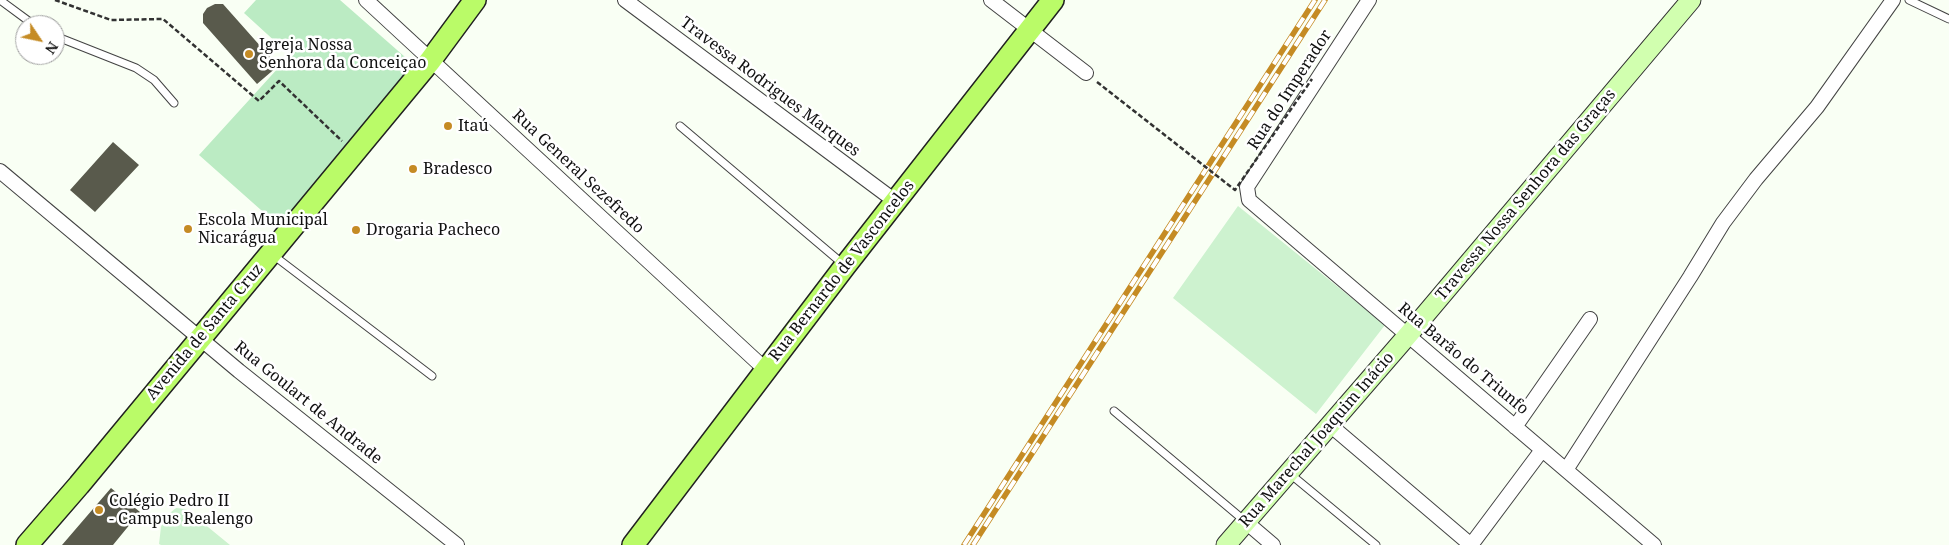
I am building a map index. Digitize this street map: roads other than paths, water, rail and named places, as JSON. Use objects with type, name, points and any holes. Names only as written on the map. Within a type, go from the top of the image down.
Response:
[{"type":"main road","name":"Avenida de Santa Cruz","points":[[27,545],[430,61],[475,0]]},
{"type":"main road","name":"Rua Bernardo de Vasconcelos","points":[[633,545],[845,266],[1053,0]]},
{"type":"street","name":"Rua General Sezefredo","points":[[366,0],[766,370]]},
{"type":"street","name":"Travessa Rodrigues Marques","points":[[625,0],[895,202]]},
{"type":"street","points":[[992,0],[1092,78]]},
{"type":"street","name":"Rua do Imperador","points":[[1249,200],[1247,187],[1369,0]]},
{"type":"street","name":"Travessa Nossa Senhora das Graças","points":[[1408,335],[1691,0]]},
{"type":"street","points":[[1566,470],[1723,223],[1756,179],[1792,139],[1817,107],[1893,0]]},
{"type":"street","name":"Rua Goulart de Andrade","points":[[0,171],[200,338],[457,545]]},
{"type":"street","name":"Rua Barão do Triunfo","points":[[1249,200],[1654,545]]},
{"type":"street","points":[[1515,427],[1590,319]]},
{"type":"street","name":"Rua Marechal Joaquim Inácio","points":[[1226,545],[1408,335]]},
{"type":"street","points":[[1330,426],[1471,545],[1542,450]]},
{"type":"street","points":[[1246,522],[1273,545]]},
{"type":"lane","points":[[0,0],[20,15]]},
{"type":"lane","points":[[1909,0],[1949,19]]},
{"type":"lane","points":[[65,40],[136,68],[154,80],[174,103]]},
{"type":"lane","points":[[680,126],[845,266]]},
{"type":"lane","points":[[270,254],[432,376]]},
{"type":"lane","points":[[1114,411],[1246,522]]},
{"type":"lane","points":[[1289,473],[1376,545]]},
{"type":"railway","points":[[964,545],[1315,0]]},
{"type":"railway","points":[[973,545],[1325,0]]},
{"type":"place","name":"Igreja Nossa Senhora da Conceiçao","points":[[249,54]]},
{"type":"place","name":"Itaú","points":[[448,126]]},
{"type":"place","name":"Bradesco","points":[[413,169]]},
{"type":"place","name":"Escola Municipal Nicarágua","points":[[188,229]]},
{"type":"place","name":"Drogaria Pacheco","points":[[356,230]]},
{"type":"place","name":"Colégio Pedro II - Campus Realengo","points":[[99,510]]}]
